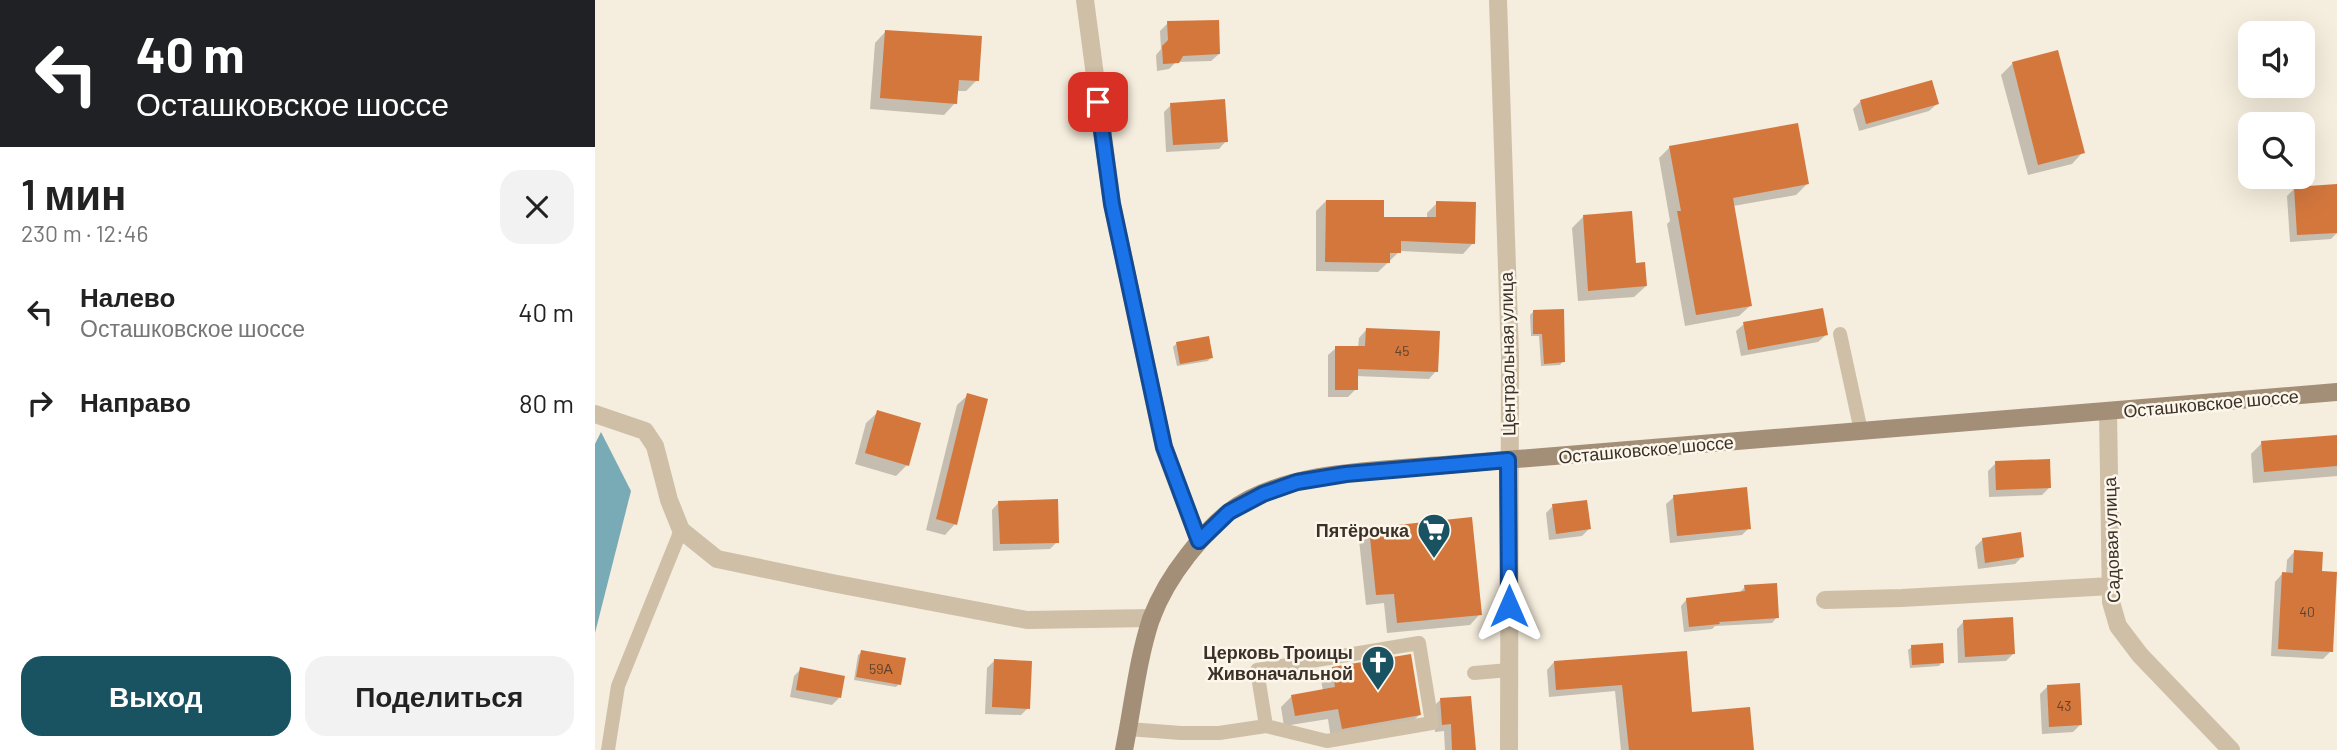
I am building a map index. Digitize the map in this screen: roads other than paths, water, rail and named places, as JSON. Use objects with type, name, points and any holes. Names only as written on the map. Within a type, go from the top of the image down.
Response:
[{"type":"main road","name":"Осташковское шоссе","points":[[1124,750],[1136,674],[1152,618],[1171,577],[1199,541],[1229,512],[1263,494],[1297,482],[1346,474],[2337,392]]},
{"type":"street","points":[[1085,0],[1112,204],[1164,447],[1199,541]]},
{"type":"street","name":"Центральная улица","points":[[1498,0],[1510,357],[1509,750]]},
{"type":"street","name":"Садовая улица","points":[[2108,411],[2111,602],[2118,626],[2140,655],[2231,750]]},
{"type":"street","points":[[595,415],[645,431],[655,446],[669,500],[681,530],[717,559],[1027,620],[1152,618]]},
{"type":"street","points":[[1825,600],[2111,586]]},
{"type":"lane","points":[[1840,334],[1861,431]]},
{"type":"lane","points":[[608,750],[618,686],[681,530]]},
{"type":"lane","points":[[1128,729],[1219,733],[1266,726],[1327,741],[1432,723],[1419,643],[1257,670],[1266,726]]},
{"type":"lane","points":[[1474,673],[1509,670]]},
{"type":"water","points":[[601,432],[631,491],[595,633],[595,444]]},
{"type":"place","name":"Пятёрочка","points":[[1434,560]]},
{"type":"place","name":"Церковь Троицы Живоначальной","points":[[1378,692]]}]
